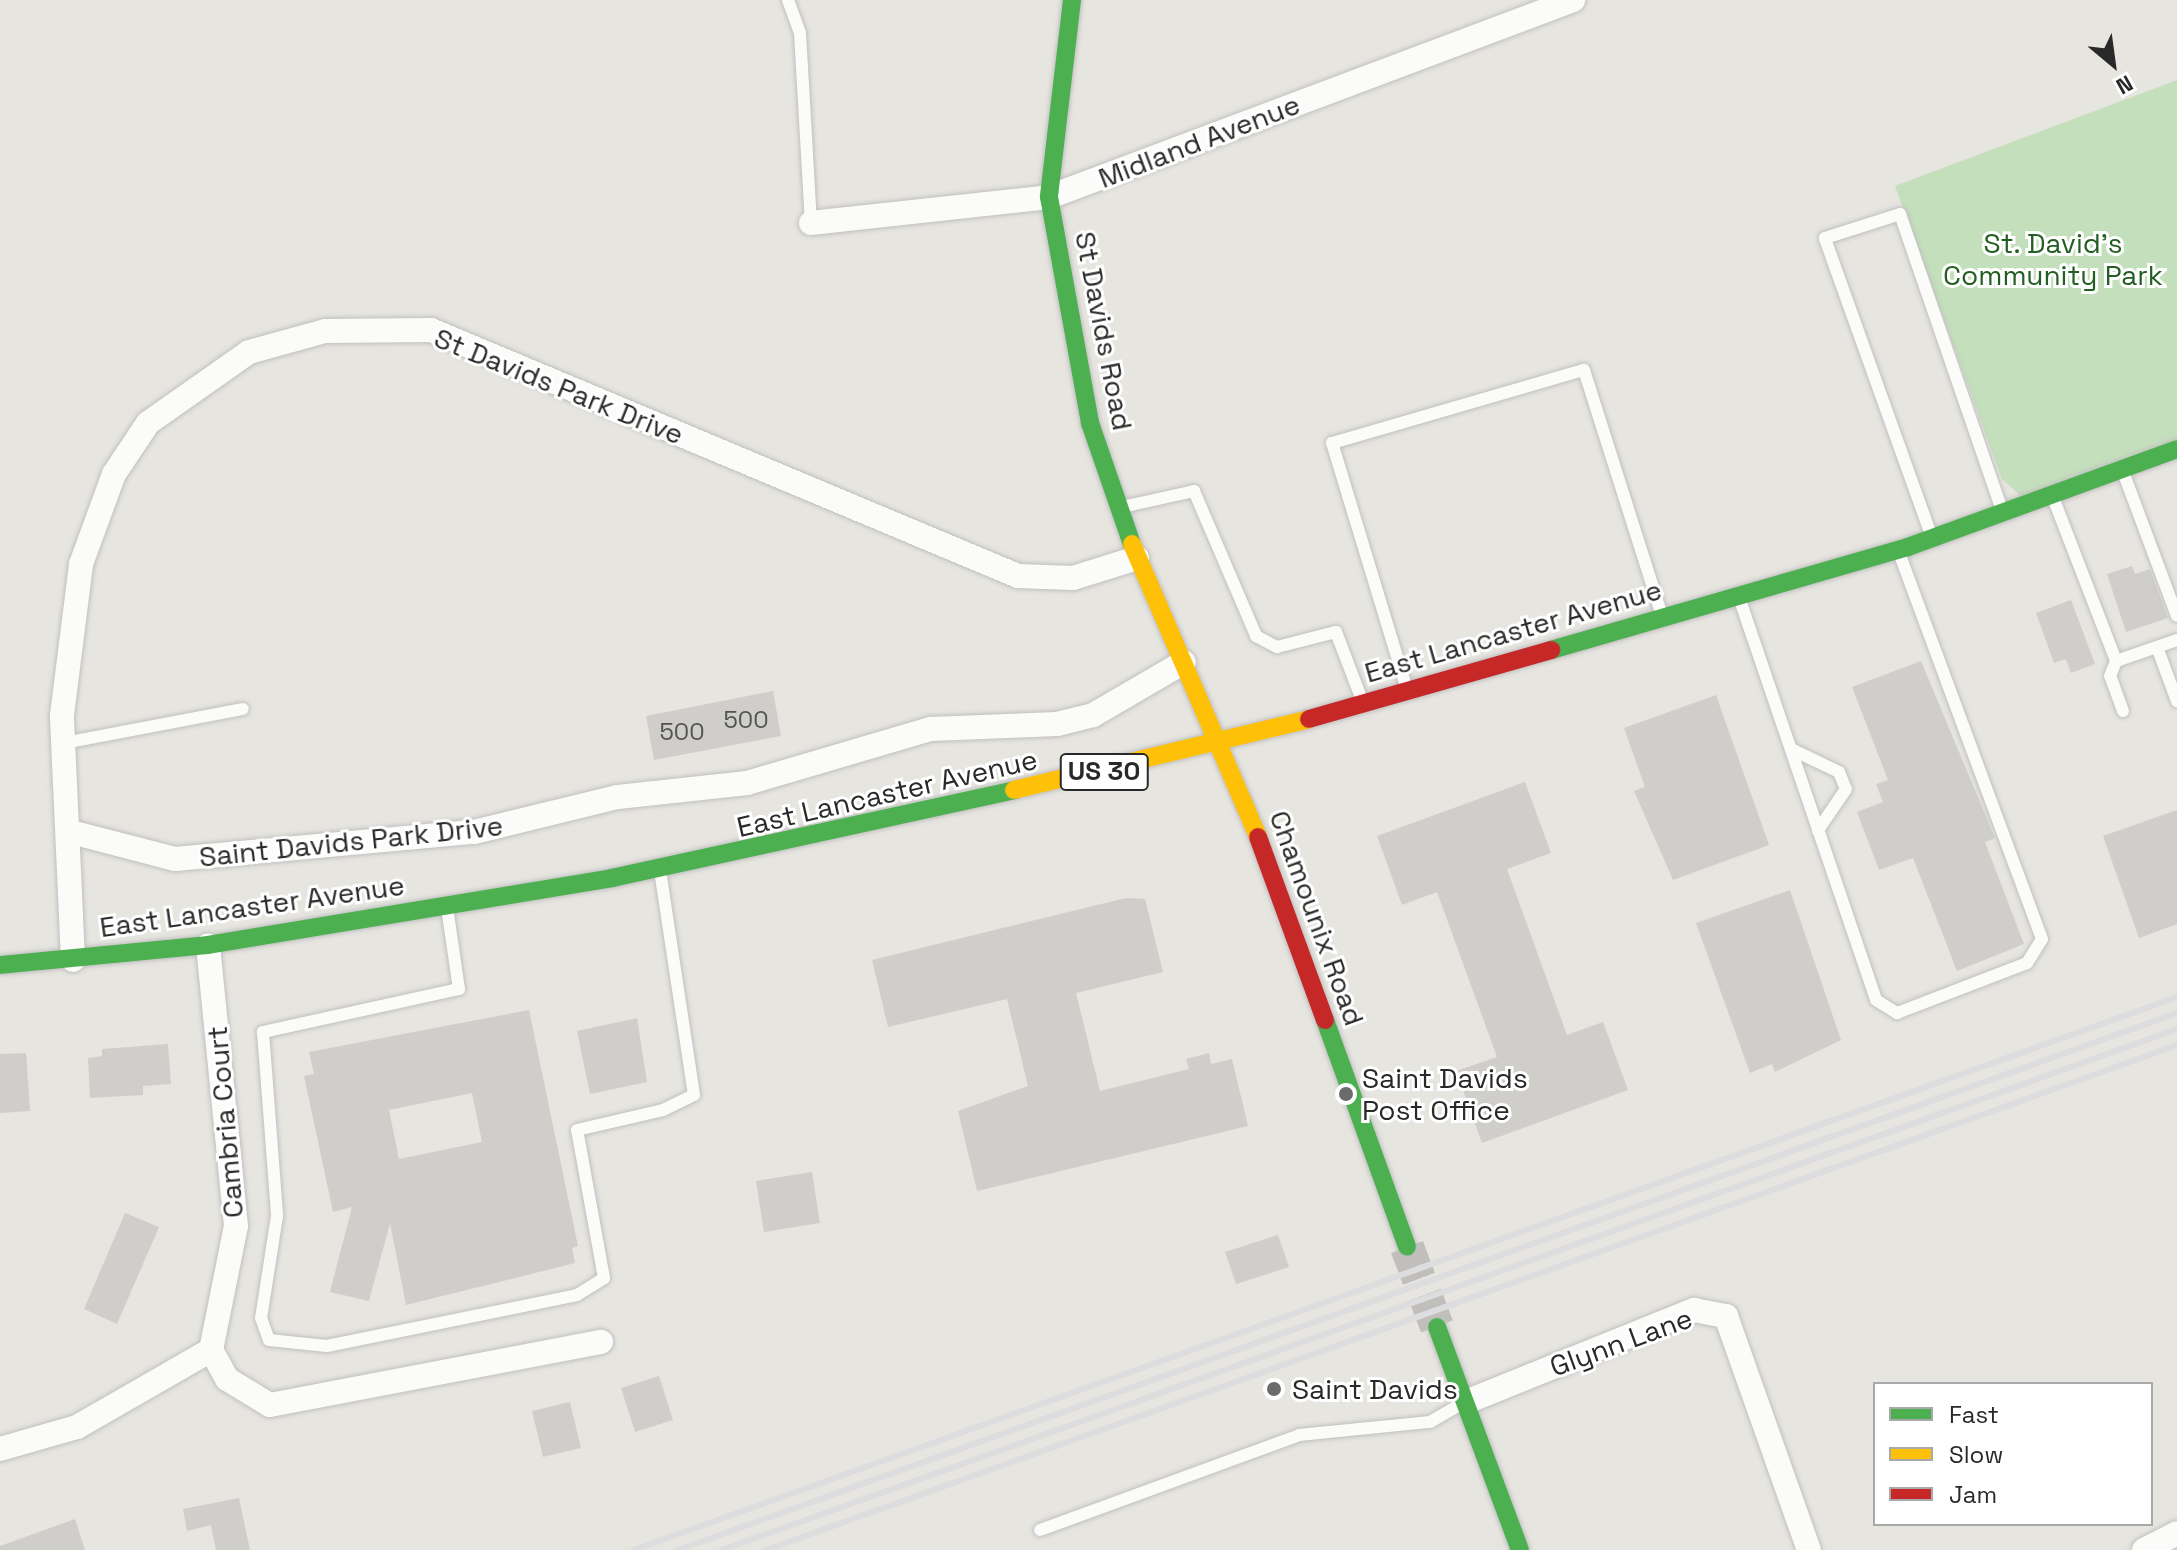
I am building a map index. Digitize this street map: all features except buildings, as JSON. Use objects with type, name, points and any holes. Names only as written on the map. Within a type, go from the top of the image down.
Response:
[{"type":"main road","name":"St Davids Road","points":[[1072,0],[1049,197],[1090,423],[1137,558],[1224,744]]},
{"type":"main road","name":"East Lancaster Avenue","points":[[0,965],[208,945],[660,869],[1224,744],[1898,551],[2053,497],[2177,449]]},
{"type":"main road","name":"Chamounix Road","points":[[1224,744],[1407,1247]]},
{"type":"main road","points":[[1437,1327],[1520,1550]]},
{"type":"street","name":"Midland Avenue","points":[[811,223],[1049,197],[1573,0]]},
{"type":"street","name":"St Davids Park Drive","points":[[73,960],[71,832],[64,743],[81,564],[114,474],[148,423],[209,375],[249,352],[325,331],[431,330],[1018,576],[1073,578],[1137,558]]},
{"type":"street","name":"Saint Davids Park Drive","points":[[71,832],[175,859],[474,832],[618,797],[747,783],[931,729],[1057,724],[1093,715],[1184,662]]},
{"type":"street","name":"Cambria Court","points":[[208,945],[236,1226],[211,1350]]},
{"type":"street","name":"Glynn Lane","points":[[1466,1402],[1694,1310],[1726,1316],[1809,1550]]},
{"type":"street","points":[[0,1449],[77,1427],[211,1350],[227,1379],[270,1405],[601,1342]]},
{"type":"street","points":[[2144,1550],[2177,1533]]},
{"type":"lane","points":[[788,0],[800,33],[811,223]]},
{"type":"lane","points":[[1932,539],[1825,238],[1900,214],[2003,514]]},
{"type":"lane","points":[[1407,691],[1332,443],[1584,370],[1662,617]]},
{"type":"lane","points":[[2122,470],[2177,616]]},
{"type":"lane","points":[[1119,508],[1194,491],[1256,636],[1277,647],[1336,632],[1363,704]]},
{"type":"lane","points":[[2053,497],[2116,661],[2110,676],[2123,711]]},
{"type":"lane","points":[[1739,596],[1876,1000],[1897,1013],[2027,963],[2042,939],[1898,551]]},
{"type":"lane","points":[[2116,661],[2177,640]]},
{"type":"lane","points":[[2157,647],[2177,701]]},
{"type":"lane","points":[[64,743],[243,709]]},
{"type":"lane","points":[[1791,749],[1839,772],[1846,789],[1818,830]]},
{"type":"lane","points":[[447,905],[459,989],[263,1032],[277,1216],[261,1318],[269,1340],[327,1346],[577,1295],[604,1278],[577,1130],[663,1110],[694,1095],[660,869]]},
{"type":"lane","points":[[1040,1530],[1299,1435],[1430,1422],[1466,1402]]},
{"type":"green space","name":"St. David's Community Park","points":[[2177,80],[2177,449],[2031,505],[2002,479],[1895,186]]},
{"type":"tunnel","points":[[1407,1247],[1437,1327]]},
{"type":"railway","points":[[634,1550],[2177,997]]},
{"type":"railway","points":[[678,1550],[2177,1013]]},
{"type":"railway","points":[[722,1550],[2177,1029]]},
{"type":"railway","points":[[766,1550],[2177,1045]]},
{"type":"traffic: fast","points":[[1072,0],[1049,197],[1090,423],[1132,544]]},
{"type":"traffic: fast","points":[[1551,650],[1908,547],[2177,449]]},
{"type":"traffic: fast","points":[[0,965],[208,945],[612,878],[1014,790]]},
{"type":"traffic: fast","points":[[1325,1020],[1407,1247]]},
{"type":"traffic: fast","points":[[1437,1327],[1520,1550]]},
{"type":"traffic: slow","points":[[1132,544],[1258,837]]},
{"type":"traffic: slow","points":[[1014,790],[1309,719]]},
{"type":"traffic: jam","points":[[1309,719],[1551,650]]},
{"type":"traffic: jam","points":[[1258,837],[1325,1020]]},
{"type":"place","name":"Saint Davids Post Office","points":[[1346,1094]]},
{"type":"place","name":"Saint Davids","points":[[1274,1389]]}]
